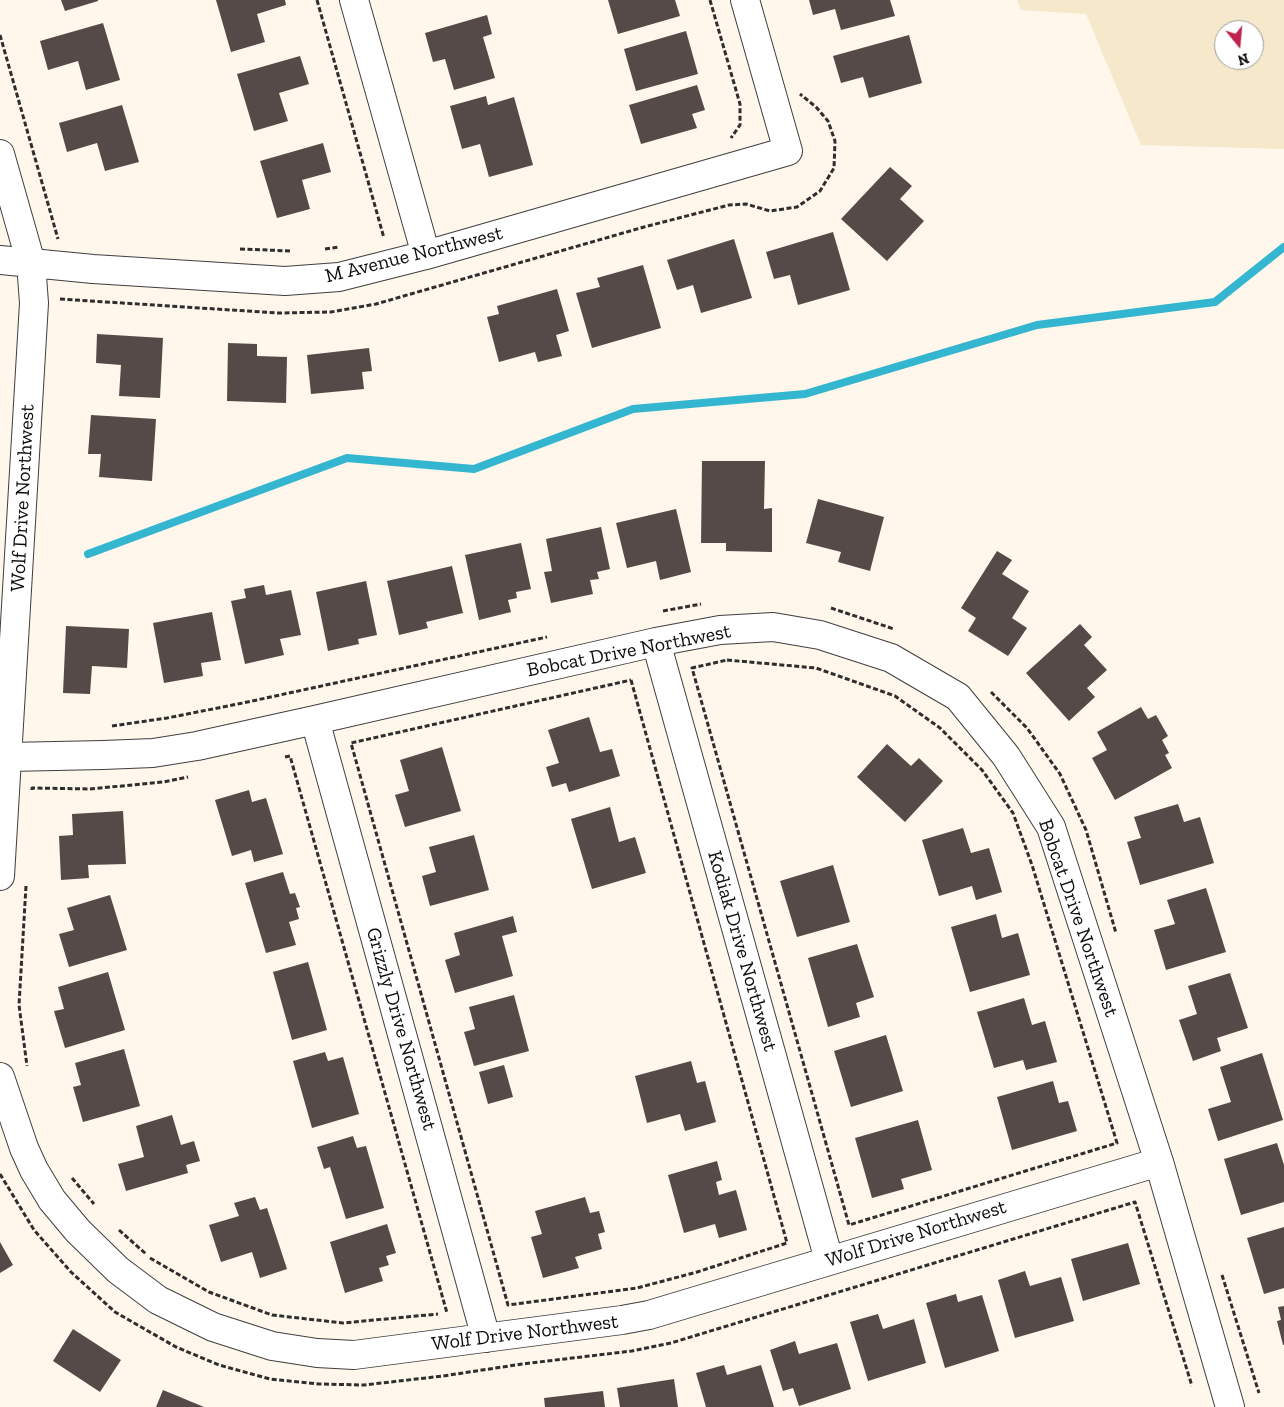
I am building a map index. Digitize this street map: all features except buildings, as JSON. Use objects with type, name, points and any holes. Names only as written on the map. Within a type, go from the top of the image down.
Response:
[{"type":"street","points":[[354,0],[426,255]]},
{"type":"street","name":"M Avenue Northwest","points":[[0,260],[285,281],[339,277],[426,255],[788,151],[745,0]]},
{"type":"street","name":"Wolf Drive Northwest","points":[[0,154],[31,263],[34,303],[0,876]]},
{"type":"street","name":"Bobcat Drive Northwest","points":[[8,756],[103,756],[153,753],[197,746],[656,642],[720,630],[772,627],[820,635],[891,658],[958,697],[1006,756],[1051,827],[1159,1162],[1230,1407]]},
{"type":"street","name":"Kodiak Drive Northwest","points":[[656,642],[829,1260]]},
{"type":"street","name":"Grizzly Drive Northwest","points":[[315,720],[486,1338]]},
{"type":"street","name":"Wolf Drive Northwest","points":[[0,1077],[31,1162],[52,1200],[78,1231],[118,1270],[158,1300],[213,1327],[272,1346],[317,1353],[354,1354],[649,1315],[1159,1162]]},
{"type":"path","points":[[317,0],[385,238],[376,240]]},
{"type":"path","points":[[710,0],[740,104],[740,125],[732,138],[725,140]]},
{"type":"path","points":[[0,35],[58,240]]},
{"type":"path","points":[[319,250],[348,246]]},
{"type":"path","points":[[233,248],[300,252]]},
{"type":"path","points":[[659,612],[703,604]]},
{"type":"path","points":[[827,608],[837,609],[898,631]]},
{"type":"path","points":[[112,726],[167,718],[243,703],[549,636]]},
{"type":"path","points":[[727,660],[766,663],[816,668],[856,681],[895,696],[940,728],[982,770],[1012,813],[1032,865],[1117,1143],[849,1225],[692,668],[727,660]]},
{"type":"path","points":[[631,680],[787,1243],[697,1272],[637,1288],[508,1305],[351,743],[631,680]]},
{"type":"path","points":[[989,690],[1027,728],[1060,774],[1086,830],[1119,942]]},
{"type":"path","points":[[281,758],[290,756],[447,1313]]},
{"type":"path","points":[[32,798],[32,788],[90,789],[163,782],[190,776]]},
{"type":"path","points":[[27,876],[19,1005],[25,1063],[28,1072]]},
{"type":"path","points":[[66,1170],[97,1208]]},
{"type":"path","points":[[116,1228],[148,1257],[209,1292],[272,1315],[342,1323],[438,1314]]},
{"type":"path","points":[[1221,1271],[1259,1393]]},
{"type":"shaded area","points":[[1017,0],[1284,0],[1284,149],[1141,145],[1086,14],[1021,10]]},
{"type":"waterway","points":[[88,554],[347,458],[474,469],[633,409],[805,394],[1037,325],[1215,302],[1284,247]]}]
